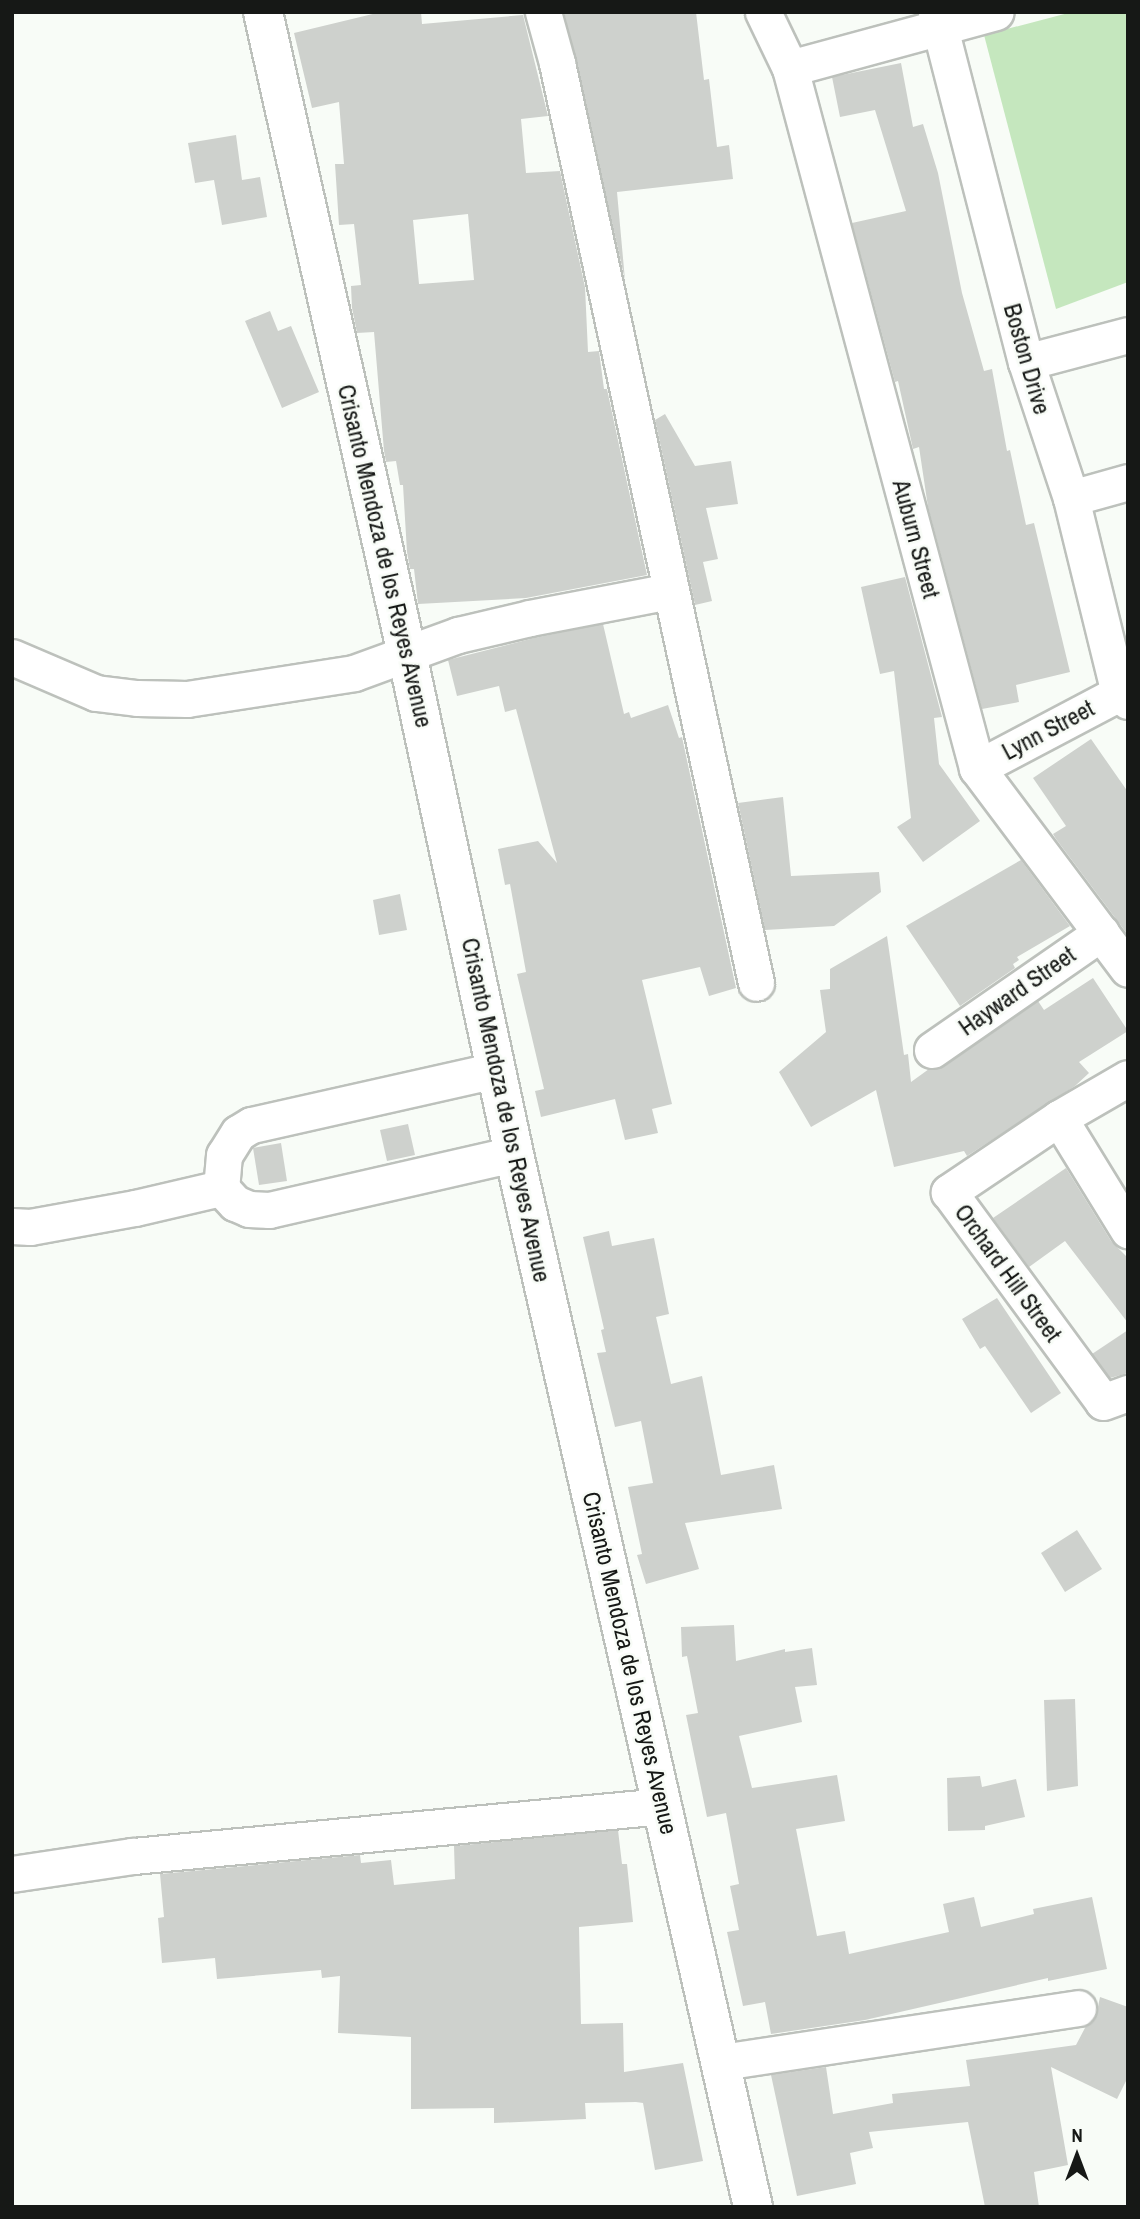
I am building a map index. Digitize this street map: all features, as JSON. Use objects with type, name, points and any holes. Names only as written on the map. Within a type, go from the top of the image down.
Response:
[{"type":"main road","name":"Crisanto Mendoza de los Reyes Avenue","points":[[263,12],[407,654],[514,1154],[722,2062],[747,2206]]},
{"type":"street","points":[[543,12],[557,62],[756,983]]},
{"type":"street","name":"Auburn Street","points":[[763,12],[790,68],[977,768],[1128,969]]},
{"type":"street","points":[[790,68],[938,20],[996,12]]},
{"type":"street","name":"Boston Drive","points":[[938,20],[1026,362],[1071,498],[1124,697]]},
{"type":"street","points":[[1026,362],[1128,335]]},
{"type":"street","points":[[1071,498],[1128,482]]},
{"type":"street","points":[[12,657],[96,693],[137,698],[187,699],[354,673],[458,635],[670,591]]},
{"type":"street","name":"Lynn Street","points":[[977,768],[1124,697]]},
{"type":"street","name":"Hayward Street","points":[[932,1050],[1101,933]]},
{"type":"street","points":[[496,1070],[251,1125],[239,1133],[224,1155],[221,1188],[235,1203],[249,1209],[270,1210],[514,1154]]},
{"type":"street","name":"Orchard Hill Street","points":[[1128,1078],[1059,1118],[949,1192],[1103,1402],[1128,1393]]},
{"type":"street","points":[[1059,1118],[1128,1230]]},
{"type":"street","points":[[12,1226],[30,1227],[135,1208],[221,1188]]},
{"type":"street","points":[[12,1874],[133,1856],[663,1806]]},
{"type":"street","points":[[722,2062],[1078,2008]]},
{"type":"green space","points":[[1072,12],[1128,12],[1128,282],[1056,309],[984,35]]},
{"type":"building","points":[[381,12],[421,12],[422,24],[523,15],[548,116],[521,119],[526,173],[560,171],[585,287],[588,352],[599,351],[604,389],[607,389],[647,575],[526,598],[418,604],[414,569],[410,569],[407,552],[403,485],[400,485],[396,461],[386,462],[384,451],[374,332],[357,333],[352,308],[351,286],[361,285],[354,224],[339,225],[335,164],[344,164],[339,102],[312,108],[294,33]],"holes":[[[468,214],[474,280],[419,284],[413,220]]]},
{"type":"building","points":[[564,12],[696,12],[704,80],[709,79],[717,147],[729,145],[733,179],[617,192],[625,280]]},
{"type":"building","points":[[901,63],[913,127],[923,124],[938,173],[962,293],[984,371],[992,369],[1007,451],[1010,450],[1026,525],[1034,523],[1070,672],[1016,685],[1019,702],[982,709],[928,507],[919,447],[913,449],[898,381],[895,382],[852,223],[906,211],[875,110],[840,117],[832,77]]},
{"type":"building","points":[[236,135],[242,180],[260,177],[267,217],[222,225],[214,180],[195,183],[188,143]]},
{"type":"building","points":[[270,311],[278,331],[291,326],[319,392],[282,408],[245,321]]},
{"type":"building","points":[[665,414],[695,466],[731,461],[738,504],[706,508],[718,559],[703,562],[712,601],[695,605],[655,420]]},
{"type":"building","points":[[905,577],[942,717],[934,718],[939,764],[980,821],[923,862],[897,827],[911,818],[894,671],[880,674],[861,587]]},
{"type":"building","points":[[603,624],[624,714],[629,712],[631,718],[668,705],[679,738],[682,737],[736,988],[709,996],[700,967],[642,980],[672,1104],[652,1109],[658,1133],[625,1140],[615,1099],[541,1117],[535,1091],[544,1089],[517,974],[526,972],[510,884],[505,885],[498,849],[538,841],[557,863],[516,709],[505,712],[499,686],[457,696],[448,660]]},
{"type":"building","points":[[1091,739],[1128,792],[1128,935],[1056,839],[1053,834],[1066,826],[1033,778]]},
{"type":"building","points":[[783,797],[791,876],[879,872],[881,892],[834,926],[765,930],[738,803]]},
{"type":"building","points":[[1021,860],[1070,926],[1017,957],[1019,960],[1013,964],[1015,968],[960,1006],[906,926]]},
{"type":"building","points":[[400,894],[407,930],[379,935],[373,900]]},
{"type":"building","points":[[887,936],[904,1055],[908,1054],[911,1082],[929,1069],[943,1067],[1038,1001],[1044,1010],[1093,978],[1128,1031],[1079,1062],[1089,1073],[1075,1086],[967,1156],[964,1151],[894,1167],[876,1090],[811,1127],[779,1072],[826,1032],[820,990],[830,989],[830,969]]},
{"type":"building","points":[[408,1124],[415,1155],[387,1161],[380,1130]]},
{"type":"building","points":[[281,1143],[287,1181],[259,1185],[253,1148]]},
{"type":"building","points":[[1066,1168],[1111,1241],[1128,1258],[1128,1323],[1065,1241],[1029,1267],[993,1218]]},
{"type":"building","points":[[609,1231],[612,1246],[654,1238],[669,1314],[656,1317],[671,1384],[702,1376],[721,1475],[774,1465],[782,1509],[685,1523],[699,1569],[646,1584],[637,1555],[642,1554],[628,1487],[653,1483],[641,1421],[615,1427],[597,1353],[606,1352],[601,1330],[604,1329],[583,1237]]},
{"type":"building","points":[[997,1298],[1061,1393],[1031,1413],[985,1346],[980,1349],[962,1319]]},
{"type":"building","points":[[1128,1330],[1128,1373],[1110,1378],[1092,1354]]},
{"type":"building","points":[[1077,1530],[1102,1569],[1065,1592],[1041,1553]]},
{"type":"building","points":[[734,1625],[736,1661],[785,1649],[785,1652],[812,1648],[817,1685],[795,1687],[802,1722],[739,1736],[752,1788],[837,1775],[845,1821],[796,1829],[817,1936],[845,1931],[849,1954],[949,1932],[943,1904],[974,1897],[981,1927],[1034,1914],[1033,1909],[1092,1897],[1107,1969],[1048,1981],[1048,1978],[865,2020],[771,2034],[765,2002],[743,2006],[727,1932],[739,1930],[730,1886],[739,1884],[726,1813],[707,1817],[686,1715],[698,1713],[687,1656],[682,1657],[681,1627]]},
{"type":"building","points":[[1075,1699],[1078,1786],[1047,1791],[1044,1700]]},
{"type":"building","points":[[980,1776],[982,1787],[1016,1779],[1025,1817],[985,1826],[985,1830],[948,1831],[947,1778]]},
{"type":"building","points":[[618,1830],[622,1864],[627,1864],[633,1922],[579,1927],[581,2024],[623,2023],[624,2072],[683,2063],[703,2161],[655,2170],[643,2103],[585,2103],[586,2119],[494,2123],[494,2108],[411,2109],[411,2037],[338,2033],[340,1976],[322,1978],[321,1970],[217,1979],[215,1958],[162,1963],[158,1918],[164,1917],[160,1874],[360,1855],[361,1863],[391,1860],[394,1885],[455,1879],[454,1846]]},
{"type":"building","points":[[1100,1997],[1128,2007],[1128,2077],[1117,2099],[1051,2067],[1068,2165],[1034,2172],[1039,2207],[985,2207],[968,2122],[869,2132],[873,2148],[850,2153],[856,2184],[797,2196],[771,2075],[826,2067],[833,2114],[893,2103],[892,2094],[970,2086],[966,2060],[1076,2045],[1086,2026],[1096,2016]]}]
